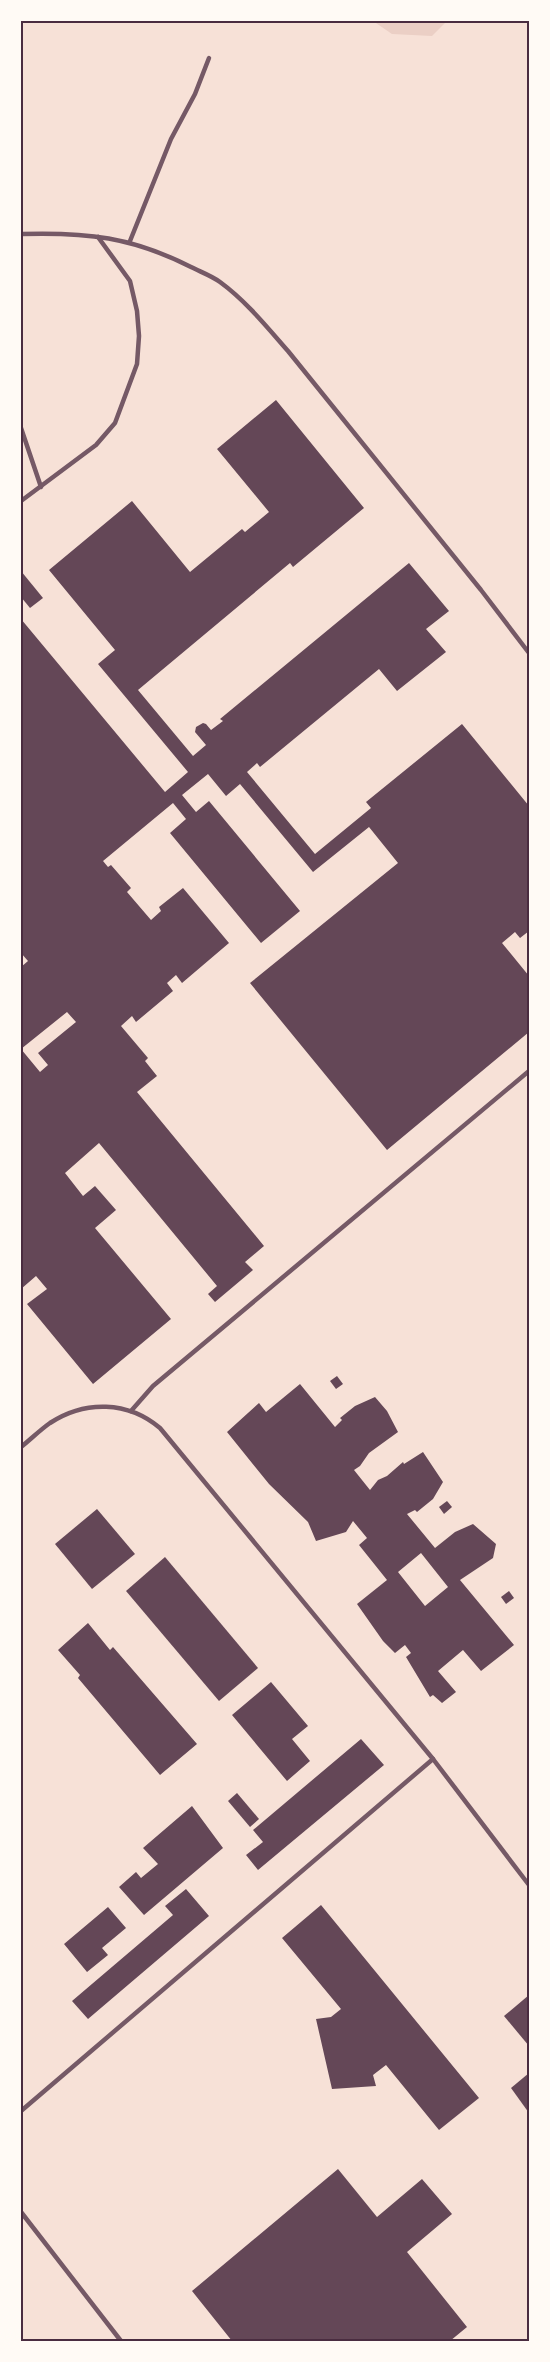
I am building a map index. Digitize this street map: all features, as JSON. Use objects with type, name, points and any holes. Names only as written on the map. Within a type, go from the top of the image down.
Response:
[{"type":"lane","points":[[130,242],[171,139],[195,94],[209,58]]},
{"type":"lane","points":[[21,234],[57,233],[130,242],[172,257],[219,281],[258,316],[481,590],[529,653]]},
{"type":"lane","points":[[21,501],[96,445],[115,423],[137,364],[139,336],[137,311],[130,281],[98,237]]},
{"type":"lane","points":[[21,428],[40,487]]},
{"type":"lane","points":[[132,1410],[153,1386],[529,1071]]},
{"type":"lane","points":[[21,1447],[51,1422],[81,1408],[111,1406],[132,1410],[147,1417],[160,1428],[434,1759],[529,1885]]},
{"type":"lane","points":[[21,2111],[434,1759]]},
{"type":"lane","points":[[21,2212],[121,2341]]},
{"type":"shaded area","points":[[373,21],[447,21],[432,36],[392,34]]},
{"type":"building","points":[[276,400],[364,508],[293,567],[290,563],[138,690],[193,756],[206,745],[195,732],[196,727],[203,723],[211,730],[223,721],[220,719],[409,563],[449,611],[426,629],[446,652],[397,691],[379,669],[260,767],[257,763],[247,772],[315,854],[371,808],[366,802],[462,724],[529,806],[529,931],[520,938],[515,932],[502,943],[529,976],[529,1032],[387,1150],[250,983],[398,863],[369,827],[313,872],[240,784],[226,796],[208,774],[182,795],[196,812],[209,801],[300,911],[261,943],[170,833],[186,819],[173,803],[103,861],[108,867],[111,865],[131,888],[127,892],[151,920],[161,911],[159,907],[183,888],[229,943],[182,983],[176,975],[167,983],[173,991],[136,1022],[132,1016],[121,1026],[148,1058],[145,1061],[157,1076],[137,1092],[264,1246],[245,1262],[253,1270],[215,1302],[208,1294],[217,1286],[99,1143],[65,1173],[83,1196],[95,1186],[116,1210],[95,1228],[171,1319],[93,1384],[27,1304],[47,1289],[36,1276],[21,1289],[21,967],[28,961],[21,953],[21,619],[165,792],[188,772],[98,664],[115,650],[49,570],[132,501],[190,572],[242,529],[245,532],[269,512],[217,449]],"holes":[[[67,1012],[76,1022],[38,1053],[48,1065],[40,1072],[21,1049]]]},
{"type":"building","points":[[21,571],[43,598],[30,608],[21,597]]},
{"type":"building","points":[[337,1376],[343,1384],[336,1389],[330,1381]]},
{"type":"building","points":[[300,1384],[335,1427],[342,1420],[340,1418],[355,1406],[375,1397],[387,1411],[398,1432],[369,1453],[360,1466],[354,1470],[370,1490],[378,1480],[387,1476],[403,1462],[404,1464],[423,1452],[443,1482],[433,1499],[417,1512],[415,1510],[407,1514],[435,1548],[455,1532],[473,1524],[496,1544],[493,1558],[460,1580],[514,1645],[481,1671],[463,1650],[438,1671],[456,1692],[442,1703],[433,1695],[430,1697],[406,1657],[411,1653],[405,1645],[395,1653],[383,1641],[357,1604],[387,1580],[359,1545],[367,1538],[353,1521],[346,1532],[316,1541],[308,1522],[269,1484],[227,1432],[259,1403],[266,1412]],"holes":[[[421,1553],[448,1587],[425,1606],[398,1572]]]},
{"type":"building","points":[[447,1501],[452,1507],[444,1514],[439,1507]]},
{"type":"building","points":[[97,1509],[135,1554],[92,1589],[55,1544]]},
{"type":"building","points":[[165,1557],[258,1668],[219,1701],[126,1591]]},
{"type":"building","points":[[509,1591],[514,1598],[506,1604],[501,1597]]},
{"type":"building","points":[[88,1623],[110,1650],[113,1647],[197,1744],[160,1775],[78,1678],[80,1675],[58,1650]]},
{"type":"building","points":[[271,1682],[308,1726],[292,1739],[310,1761],[287,1781],[232,1715]]},
{"type":"building","points":[[361,1739],[384,1765],[258,1870],[246,1855],[263,1842],[253,1830]]},
{"type":"building","points":[[237,1793],[259,1819],[250,1827],[228,1801]]},
{"type":"building","points":[[192,1806],[223,1848],[144,1915],[119,1887],[136,1872],[141,1878],[158,1864],[143,1848]]},
{"type":"building","points":[[186,1889],[209,1916],[88,2019],[72,2001],[173,1915],[165,1906]]},
{"type":"building","points":[[321,1905],[479,2098],[439,2130],[386,2065],[373,2075],[376,2086],[332,2089],[316,2019],[331,2017],[341,2009],[282,1938]]},
{"type":"building","points":[[108,1907],[126,1928],[102,1948],[108,1955],[87,1972],[64,1944]]},
{"type":"building","points":[[529,1995],[529,2046],[504,2016]]},
{"type":"building","points":[[529,2073],[529,2113],[511,2088]]},
{"type":"building","points":[[338,2169],[377,2217],[422,2179],[452,2214],[407,2252],[467,2327],[450,2341],[232,2341],[192,2291]]}]
